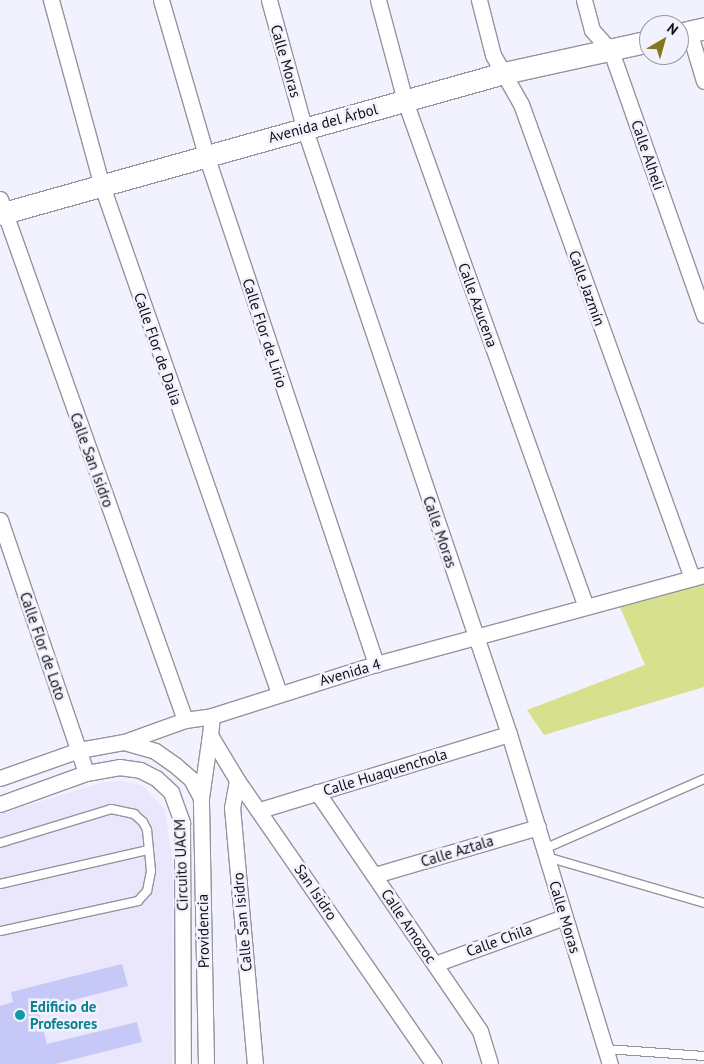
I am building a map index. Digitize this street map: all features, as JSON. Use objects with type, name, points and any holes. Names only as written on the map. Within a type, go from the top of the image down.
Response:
[{"type":"street","name":"Calle Flor de Dalia","points":[[51,0],[102,186],[279,693]]},
{"type":"street","name":"Calle Flor de Lirio","points":[[162,0],[206,156],[376,664]]},
{"type":"street","name":"Calle Moras","points":[[269,0],[304,127],[509,734],[610,1064]]},
{"type":"street","name":"Calle Azucena","points":[[378,0],[406,101],[586,607]]},
{"type":"street","name":"Calle Jazmín","points":[[479,0],[493,55],[521,104],[698,577]]},
{"type":"street","name":"Calle Alheli","points":[[584,0],[592,30],[611,51],[704,315]]},
{"type":"street","points":[[691,31],[704,81]]},
{"type":"street","name":"Avenida del Árbol","points":[[1,208],[102,186],[304,127],[504,74],[639,44]]},
{"type":"street","name":"Calle San Isidro","points":[[1,208],[185,720]]},
{"type":"street","name":"Calle Flor de Loto","points":[[0,520],[86,773]]},
{"type":"street","name":"Avenida 4","points":[[0,778],[79,750],[124,742],[185,720],[212,716],[279,693],[376,664],[476,639],[698,577]]},
{"type":"street","points":[[210,735],[212,716]]},
{"type":"street","name":"Calle Huaquenchola","points":[[260,810],[509,734]]},
{"type":"street","name":"San Isidro","points":[[210,735],[237,780],[260,810],[434,1064]]},
{"type":"street","name":"Providencia","points":[[206,1064],[201,798],[210,735]]},
{"type":"street","name":"Providencia","points":[[124,742],[155,751],[176,765],[191,779],[201,798]]},
{"type":"street","name":"Circuito UACM","points":[[0,804],[86,773],[119,767],[140,770],[156,778],[171,792],[182,823],[183,1064]]},
{"type":"street","name":"Calle San Isidro","points":[[237,780],[232,807],[255,1064]]},
{"type":"street","name":"Calle Amozoc","points":[[317,792],[480,1031],[490,1064]]},
{"type":"street","name":"Calle Aztala","points":[[375,876],[538,827]]},
{"type":"street","name":"Calle Chila","points":[[435,964],[564,916]]},
{"type":"lane","points":[[545,853],[704,779]]},
{"type":"lane","points":[[0,843],[111,808],[134,814],[143,822],[147,830],[150,883],[138,901],[0,931]]},
{"type":"lane","points":[[0,884],[147,850]]},
{"type":"lane","points":[[545,853],[704,903]]},
{"type":"lane","points":[[606,1049],[704,1056]]},
{"type":"shaded area","points":[[121,781],[143,786],[165,810],[173,865],[172,1064],[0,1064],[0,814],[104,782]]},
{"type":"green space","points":[[704,582],[704,687],[544,735],[527,710],[645,665],[620,607]]},
{"type":"building","name":"Edificio de Profesores","points":[[122,964],[128,986],[38,1009],[47,1044],[137,1022],[142,1042],[55,1064],[0,1064],[0,1006],[13,1002],[11,992]]},
{"type":"place","name":"Edificio de Profesores","points":[[20,1015]]}]
